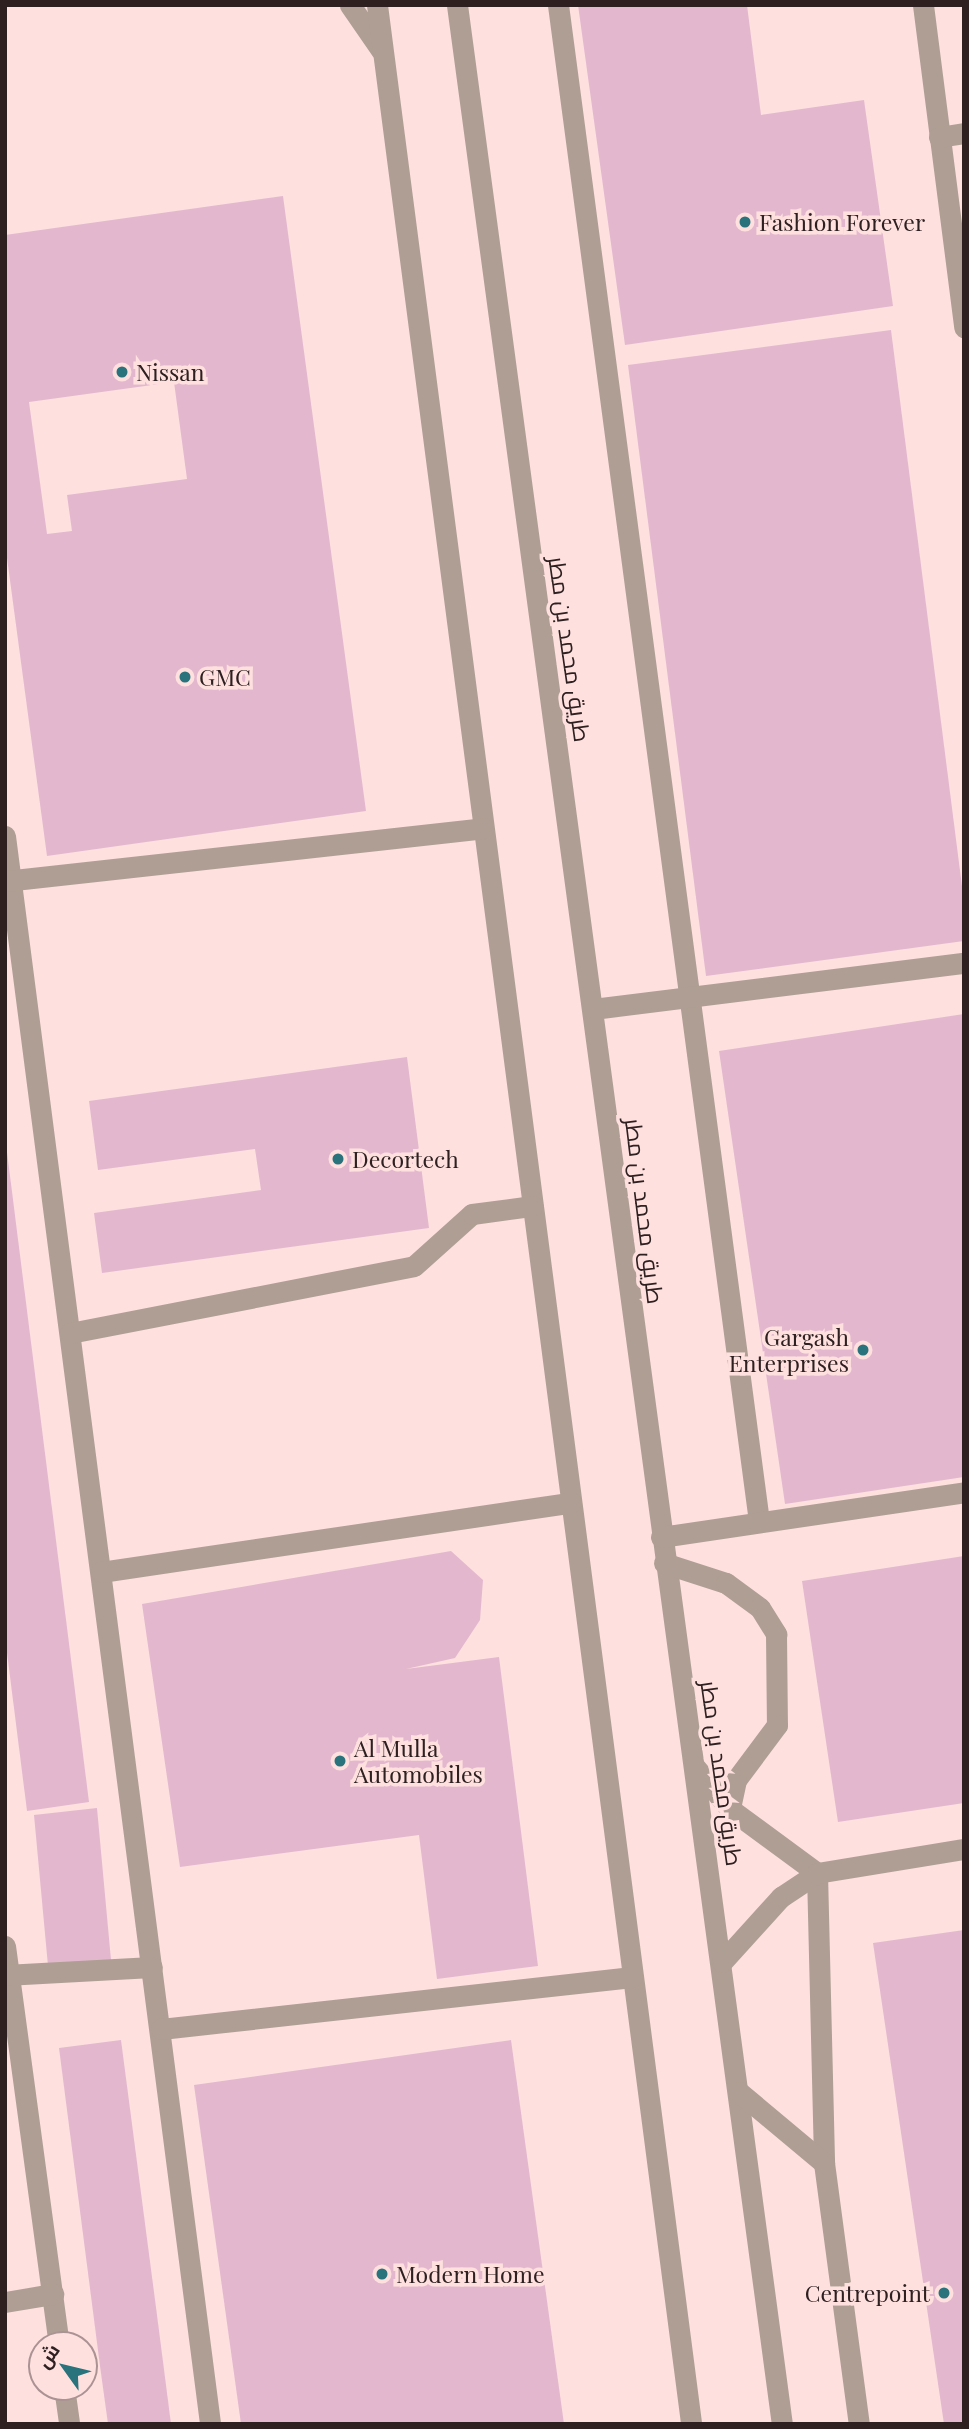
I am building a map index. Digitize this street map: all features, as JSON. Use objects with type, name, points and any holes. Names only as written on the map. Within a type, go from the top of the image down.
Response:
[{"type":"street","points":[[350,5],[383,52]]},
{"type":"street","points":[[377,5],[691,2424]]},
{"type":"street","name":"طريق محمد بن مطر","points":[[457,5],[593,1009],[664,1563],[722,1962],[782,2424]]},
{"type":"street","points":[[558,5],[759,1522]]},
{"type":"street","points":[[923,5],[964,327]]},
{"type":"street","points":[[939,137],[964,133]]},
{"type":"street","points":[[8,882],[483,828]]},
{"type":"street","points":[[5,836],[8,882],[70,1333],[210,2424]]},
{"type":"street","points":[[593,1009],[964,963]]},
{"type":"street","points":[[70,1333],[414,1266],[472,1214],[532,1206]]},
{"type":"street","points":[[661,1536],[964,1492]]},
{"type":"street","points":[[101,1572],[571,1503]]},
{"type":"street","points":[[664,1563],[726,1583],[760,1608],[776,1634],[777,1726],[736,1780],[730,1809]]},
{"type":"street","points":[[695,1766],[730,1809],[817,1873]]},
{"type":"street","points":[[722,1962],[781,1897],[817,1873],[964,1849]]},
{"type":"street","points":[[817,1873],[824,2163],[859,2424]]},
{"type":"street","points":[[5,1946],[57,2331]]},
{"type":"street","points":[[7,1975],[152,1967]]},
{"type":"street","points":[[161,2029],[632,1977]]},
{"type":"street","points":[[739,2092],[824,2163]]},
{"type":"street","points":[[5,2302],[53,2294]]},
{"type":"street","points":[[66,2401],[69,2424]]},
{"type":"building","name":"Fashion Forever","points":[[578,5],[747,5],[761,115],[864,100],[893,306],[625,345]]},
{"type":"building","name":"GMC","points":[[283,196],[366,811],[47,856],[5,543],[5,235]],"holes":[[[174,382],[187,479],[67,495],[72,531],[47,534],[29,402]]]},
{"type":"building","points":[[891,330],[964,902],[964,941],[706,976],[628,365]]},
{"type":"building","points":[[964,1014],[964,1477],[785,1504],[719,1051]]},
{"type":"building","name":"Decortech","points":[[407,1057],[429,1228],[102,1273],[94,1213],[261,1190],[255,1149],[98,1170],[89,1101]]},
{"type":"building","points":[[7,1152],[89,1802],[27,1811],[5,1637]]},
{"type":"building","points":[[451,1551],[483,1580],[480,1620],[455,1658],[406,1669],[499,1657],[538,1966],[437,1979],[419,1835],[180,1867],[142,1604]]},
{"type":"building","points":[[964,1556],[964,1803],[838,1822],[802,1581]]},
{"type":"building","points":[[97,1808],[111,1960],[48,1966],[34,1815]]},
{"type":"building","points":[[964,1930],[964,2424],[944,2424],[873,1943]]},
{"type":"building","points":[[121,2040],[171,2424],[108,2424],[98,2331],[95,2331],[59,2048]]},
{"type":"building","points":[[511,2040],[564,2424],[241,2424],[194,2085]]},
{"type":"place","name":"Fashion Forever","points":[[745,222]]},
{"type":"place","name":"Nissan","points":[[122,372]]},
{"type":"place","name":"GMC","points":[[185,677]]},
{"type":"place","name":"Decortech","points":[[338,1159]]},
{"type":"place","name":"Gargash Enterprises","points":[[863,1350]]},
{"type":"place","name":"Al Mulla Automobiles","points":[[340,1761]]},
{"type":"place","name":"Modern Home","points":[[382,2274]]},
{"type":"place","name":"Centrepoint","points":[[944,2293]]}]
